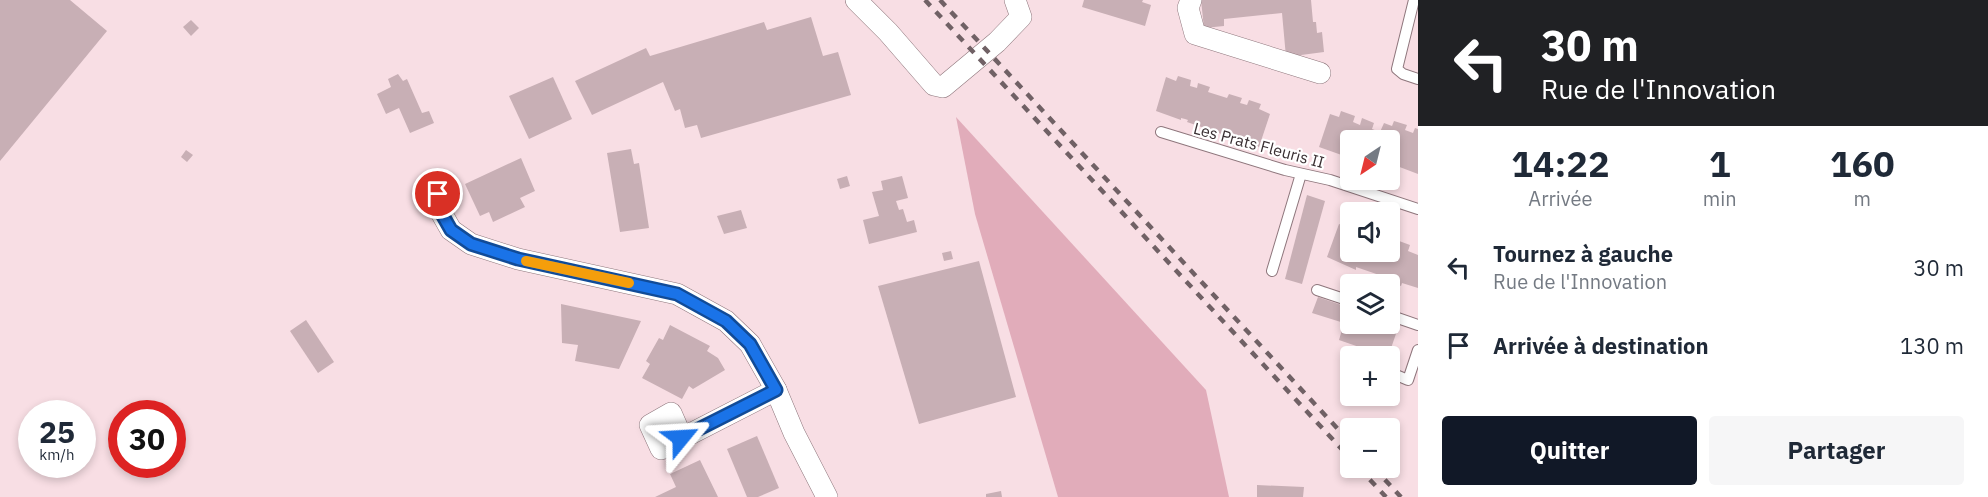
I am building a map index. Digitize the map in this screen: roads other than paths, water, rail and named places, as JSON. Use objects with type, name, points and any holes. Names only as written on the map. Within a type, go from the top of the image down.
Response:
[{"type":"street","points":[[856,0],[888,32],[934,85],[943,87],[997,42],[1018,9]]},
{"type":"street","points":[[1191,0],[1188,8],[1195,34],[1320,74]]},
{"type":"street","points":[[438,194],[438,207],[451,230],[471,244],[518,259],[677,294],[726,321],[750,344],[776,390],[794,434],[827,497]]},
{"type":"street","points":[[681,438],[776,390]]},
{"type":"lane","points":[[1414,0],[1397,69],[1403,74],[1418,79]]},
{"type":"lane","name":"Les Prats Fleuris II","points":[[1161,132],[1301,174],[1330,180],[1418,209]]},
{"type":"lane","points":[[1272,271],[1301,174]]},
{"type":"lane","points":[[1317,290],[1340,298]]},
{"type":"lane","points":[[1400,319],[1418,325]]},
{"type":"lane","points":[[1400,377],[1408,380],[1418,350]]},
{"type":"railway","points":[[925,0],[1340,447]]},
{"type":"railway","points":[[940,0],[1340,431]]},
{"type":"railway","points":[[1368,478],[1386,497]]},
{"type":"railway","points":[[1383,478],[1401,497]]}]
